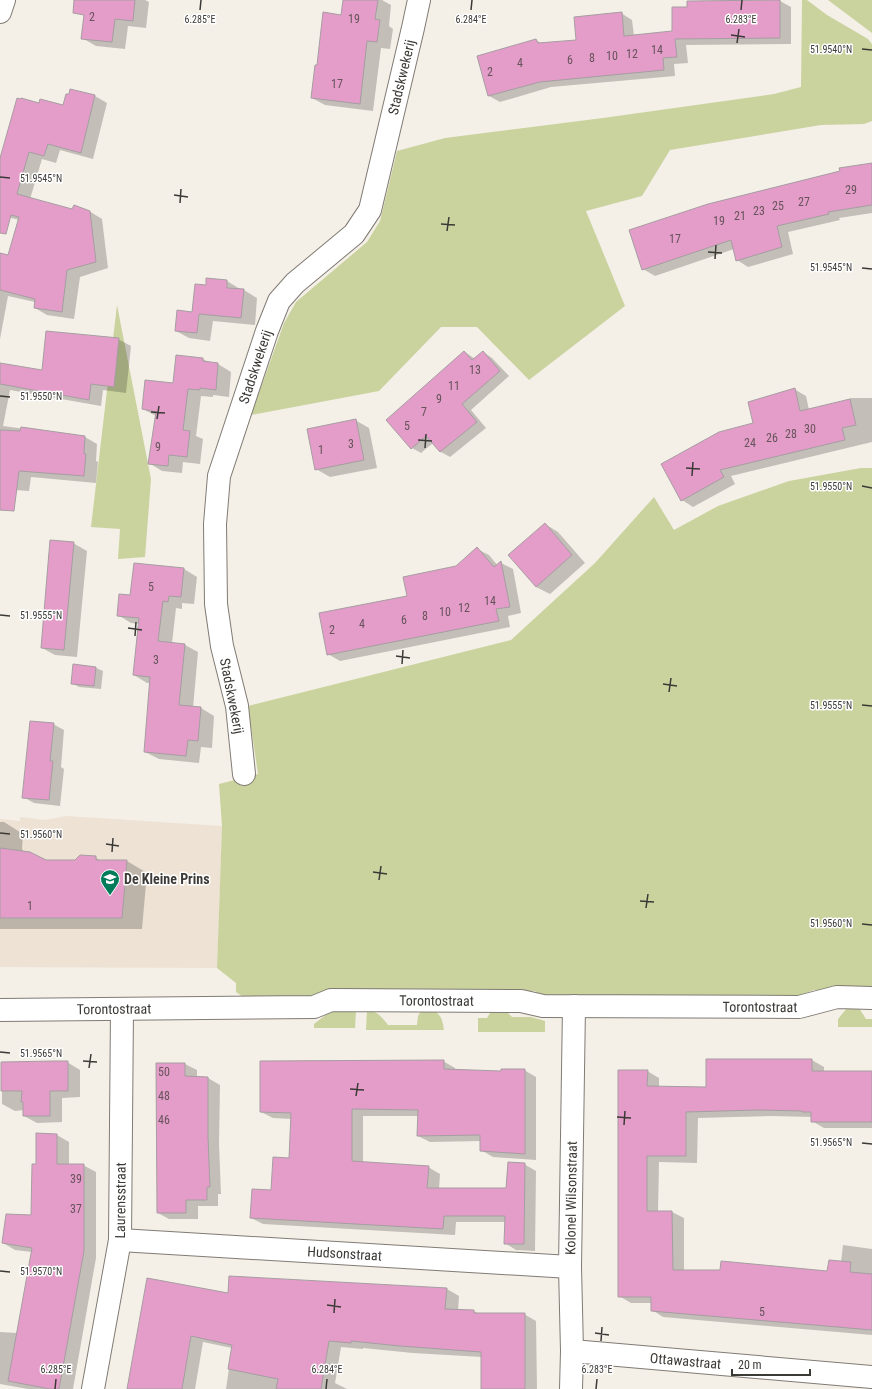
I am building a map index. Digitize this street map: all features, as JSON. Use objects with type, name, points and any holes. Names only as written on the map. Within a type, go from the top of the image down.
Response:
[{"type":"street","points":[[0,12],[4,0]]},
{"type":"street","name":"Stadskwekerij","points":[[244,774],[237,706],[222,646],[216,604],[215,524],[219,476],[267,331],[279,301],[295,283],[354,234],[370,210],[419,0]]},
{"type":"street","name":"Torontostraat","points":[[0,1010],[314,1007],[331,1000],[521,1000],[544,1006],[799,1007],[837,996],[872,998]]},
{"type":"street","name":"Kolonel Wilsonstraat","points":[[571,1389],[572,1351],[570,1267],[574,1006]]},
{"type":"street","name":"Laurensstraat","points":[[93,1389],[120,1240],[122,1009]]},
{"type":"street","name":"Hudsonstraat","points":[[120,1240],[570,1267]]},
{"type":"street","name":"Ottawastraat","points":[[572,1351],[872,1377]]},
{"type":"shaded area","name":"De Kleine Prins","points":[[66,816],[222,826],[217,968],[0,967],[0,819],[20,821],[20,817],[45,820]]},
{"type":"green space","points":[[802,0],[807,0],[827,15],[868,39],[872,44],[872,121],[864,124],[821,125],[670,150],[642,196],[586,211],[625,306],[529,380],[477,327],[441,327],[379,391],[251,415],[284,323],[296,302],[367,242],[380,221],[397,151],[445,138],[774,94],[801,87]]},
{"type":"green space","points":[[828,0],[872,0],[872,33]]},
{"type":"green space","points":[[117,305],[151,479],[145,557],[118,559],[120,529],[91,527]]},
{"type":"green space","points":[[861,468],[872,468],[872,991],[814,990],[793,998],[541,996],[535,991],[325,992],[309,999],[245,998],[236,992],[236,983],[217,968],[222,826],[219,784],[258,774],[248,706],[511,640],[595,563],[654,497],[674,530],[718,506],[789,481]]},
{"type":"green space","points":[[847,1008],[859,1008],[866,1019],[872,1019],[872,1027],[838,1027],[838,1019]]},
{"type":"green space","points":[[429,1009],[436,1012],[440,1016],[444,1030],[366,1030],[367,1010],[379,1015],[388,1025],[417,1025],[418,1016],[421,1011]]},
{"type":"green space","points":[[498,1010],[508,1013],[512,1017],[531,1017],[545,1021],[545,1032],[478,1032],[478,1018],[487,1018],[490,1013]]},
{"type":"green space","points":[[331,1011],[356,1011],[355,1028],[314,1028],[314,1024]]},
{"type":"building","points":[[74,0],[135,0],[133,21],[115,19],[112,42],[81,39],[84,15],[73,13]]},
{"type":"building","points":[[343,0],[378,0],[375,19],[380,20],[377,42],[367,41],[360,104],[311,98],[315,65],[317,65],[323,12],[341,15]]},
{"type":"building","points":[[780,0],[780,38],[675,39],[677,57],[663,58],[664,70],[540,82],[488,96],[477,56],[536,39],[538,43],[576,40],[574,17],[622,12],[624,36],[672,31],[672,7],[687,7],[687,1]]},
{"type":"building","points":[[70,89],[95,95],[81,153],[48,144],[44,156],[29,152],[17,194],[72,209],[74,205],[90,211],[96,262],[67,270],[62,312],[34,308],[35,299],[0,290],[0,253],[8,255],[19,217],[11,215],[6,234],[0,233],[0,158],[17,98],[39,103],[40,99],[63,105],[66,94],[69,94]]},
{"type":"building","points":[[872,163],[872,205],[828,212],[829,214],[777,226],[782,247],[736,261],[731,240],[642,270],[629,230],[708,204],[840,171],[839,168]]},
{"type":"building","points":[[206,278],[227,280],[227,288],[244,289],[241,318],[199,314],[197,333],[175,331],[177,310],[192,312],[195,284],[206,285]]},
{"type":"building","points":[[46,331],[119,338],[114,387],[91,384],[89,400],[0,384],[0,363],[42,370]]},
{"type":"building","points":[[464,351],[472,360],[483,351],[500,371],[462,404],[477,422],[440,452],[426,436],[411,449],[386,420]]},
{"type":"building","points":[[176,355],[203,358],[203,361],[218,363],[216,390],[200,388],[200,390],[188,389],[183,430],[190,431],[187,457],[169,455],[168,466],[148,464],[156,412],[142,409],[145,380],[173,383]]},
{"type":"building","points":[[795,388],[800,411],[850,399],[856,425],[842,428],[845,440],[720,470],[724,477],[681,501],[661,464],[719,432],[753,423],[748,402]]},
{"type":"building","points":[[356,419],[364,460],[315,470],[307,429]]},
{"type":"building","points":[[21,427],[85,436],[84,454],[86,454],[84,476],[19,471],[14,511],[0,510],[0,430],[20,431]]},
{"type":"building","points":[[545,523],[572,555],[536,587],[508,555]]},
{"type":"building","points":[[50,540],[74,542],[64,650],[41,648]]},
{"type":"building","points":[[477,547],[494,567],[501,561],[510,607],[496,609],[499,621],[327,655],[319,613],[407,596],[403,577],[456,566]]},
{"type":"building","points":[[134,563],[184,568],[181,597],[169,596],[168,602],[163,601],[158,641],[185,644],[179,705],[201,707],[198,741],[188,740],[186,756],[144,752],[150,677],[133,675],[139,618],[117,616],[119,594],[130,595]]},
{"type":"building","points":[[73,664],[96,667],[94,686],[71,684]]},
{"type":"building","points":[[30,721],[54,723],[50,761],[53,761],[49,800],[22,798]]},
{"type":"building","points":[[0,848],[30,852],[46,860],[75,860],[80,855],[96,856],[96,860],[127,860],[122,918],[0,918]]},
{"type":"building","points":[[706,1059],[812,1059],[812,1071],[872,1071],[872,1122],[811,1122],[811,1112],[802,1111],[758,1110],[686,1112],[686,1156],[647,1156],[647,1211],[672,1211],[673,1270],[720,1270],[721,1261],[827,1271],[829,1260],[851,1262],[850,1272],[872,1274],[872,1330],[651,1311],[651,1297],[618,1297],[618,1070],[648,1070],[647,1086],[706,1087]]},
{"type":"building","points":[[444,1060],[444,1069],[501,1071],[501,1069],[525,1069],[525,1154],[480,1151],[480,1135],[417,1136],[418,1110],[352,1109],[352,1161],[429,1166],[427,1188],[506,1188],[508,1162],[525,1163],[524,1244],[504,1244],[505,1216],[444,1216],[443,1229],[250,1218],[252,1189],[271,1190],[273,1157],[289,1158],[291,1113],[260,1112],[260,1061]]},
{"type":"building","points":[[68,1061],[68,1091],[50,1091],[50,1116],[23,1116],[23,1102],[21,1102],[22,1091],[1,1091],[1,1062]]},
{"type":"building","points":[[156,1063],[185,1063],[185,1076],[208,1077],[210,1187],[207,1187],[207,1200],[186,1200],[186,1213],[157,1213]]},
{"type":"building","points":[[36,1133],[57,1134],[57,1164],[84,1164],[84,1251],[59,1389],[50,1389],[8,1381],[32,1248],[2,1243],[6,1214],[31,1215],[32,1164],[36,1164]]},
{"type":"building","points":[[229,1276],[447,1288],[445,1309],[474,1310],[474,1313],[525,1313],[525,1389],[481,1389],[481,1352],[351,1341],[351,1343],[329,1341],[321,1389],[276,1389],[278,1379],[228,1369],[232,1345],[191,1336],[182,1389],[127,1389],[147,1278],[228,1293]]},
{"type":"place","name":"De Kleine Prins","points":[[110,896]]}]
